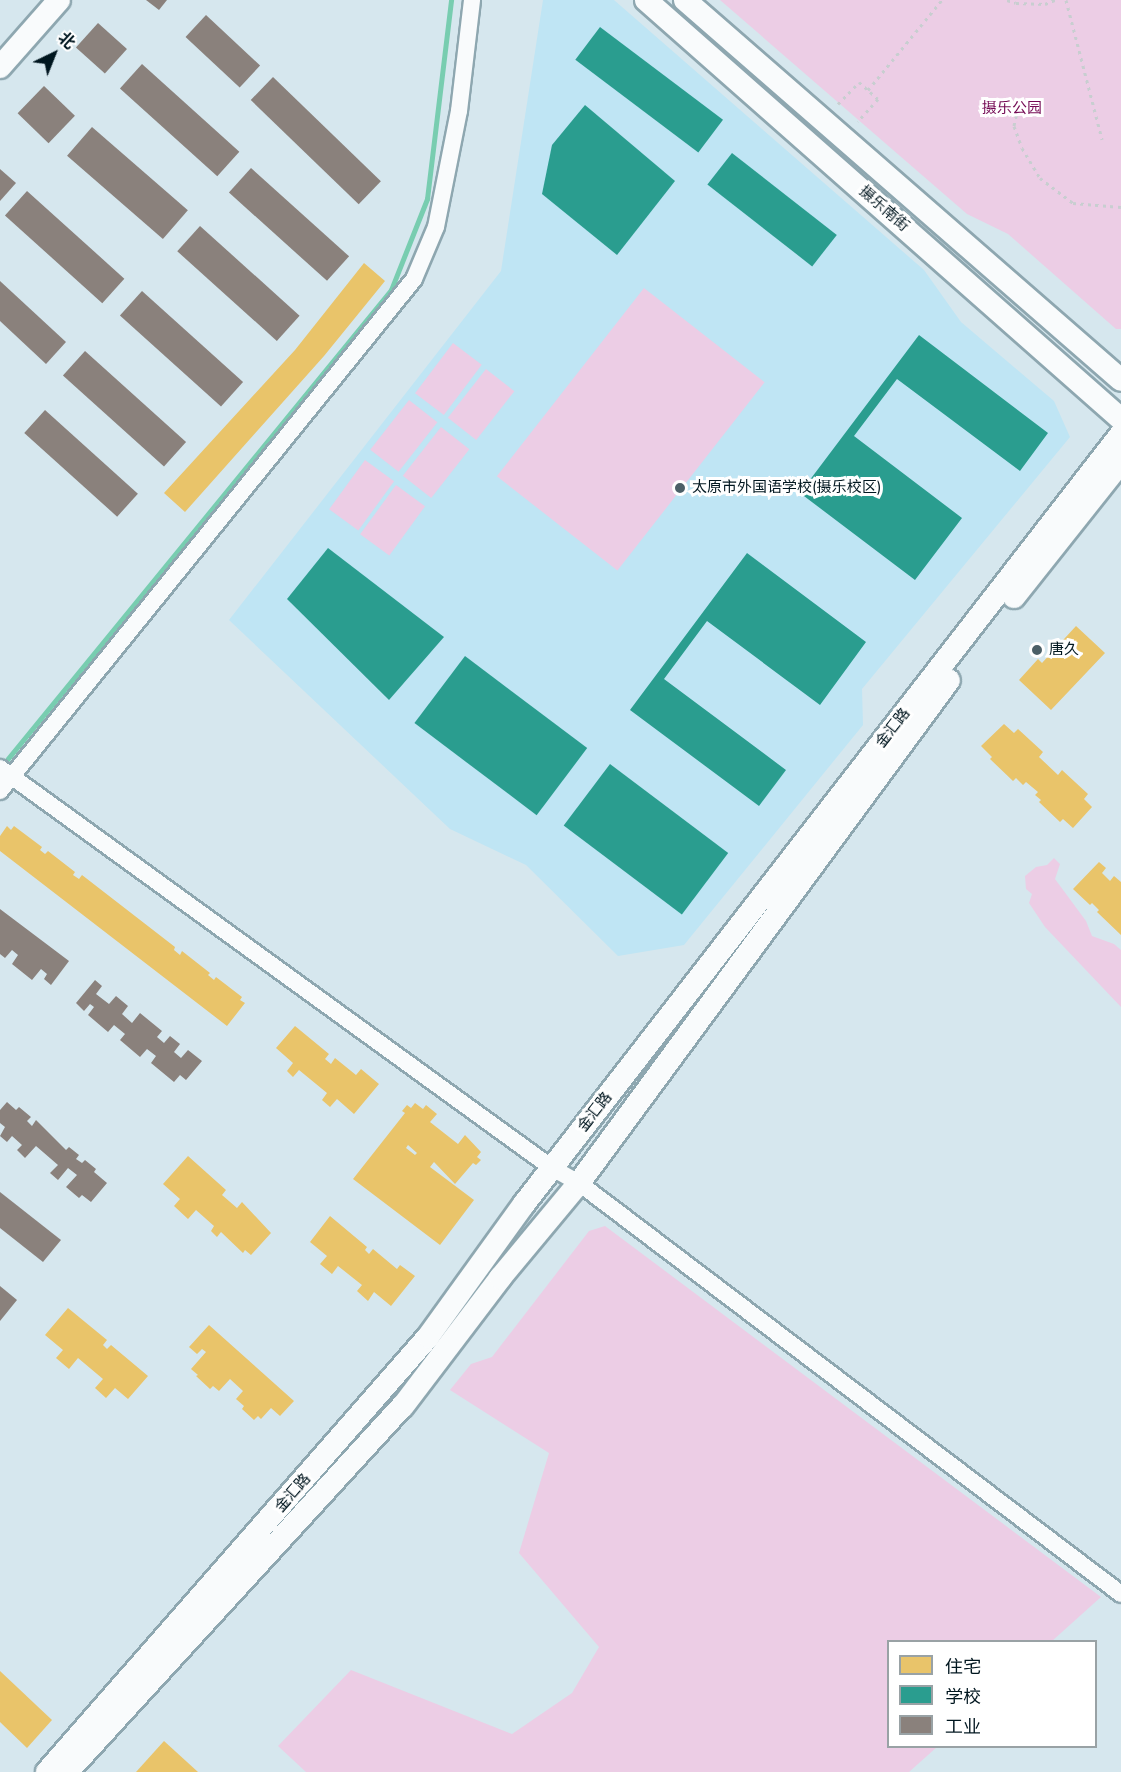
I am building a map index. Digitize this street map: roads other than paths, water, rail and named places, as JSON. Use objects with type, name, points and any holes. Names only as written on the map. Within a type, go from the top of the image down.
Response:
[{"type":"street","points":[[0,67],[59,0]]},
{"type":"street","points":[[0,791],[6,773],[379,325],[414,279],[436,227],[459,111],[472,0]]},
{"type":"street","name":"摄乐南街","points":[[646,0],[1121,419]]},
{"type":"street","name":"摄乐南街","points":[[686,0],[1121,380]]},
{"type":"street","name":"金汇路","points":[[47,1772],[428,1337],[553,1167],[1121,434]]},
{"type":"street","name":"金汇路","points":[[67,1772],[403,1406],[500,1278],[579,1183],[961,664],[1121,462]]},
{"type":"street","points":[[6,773],[553,1167],[579,1183],[1121,1594]]},
{"type":"waterway","points":[[2,766],[391,290],[427,199],[451,0]]},
{"type":"place","name":"太原市外国语学校(摄乐校区)","points":[[680,488]]},
{"type":"place","name":"唐久","points":[[1037,650]]},
{"type":"park label","name":"摄乐公园","points":[[1012,109]]}]
